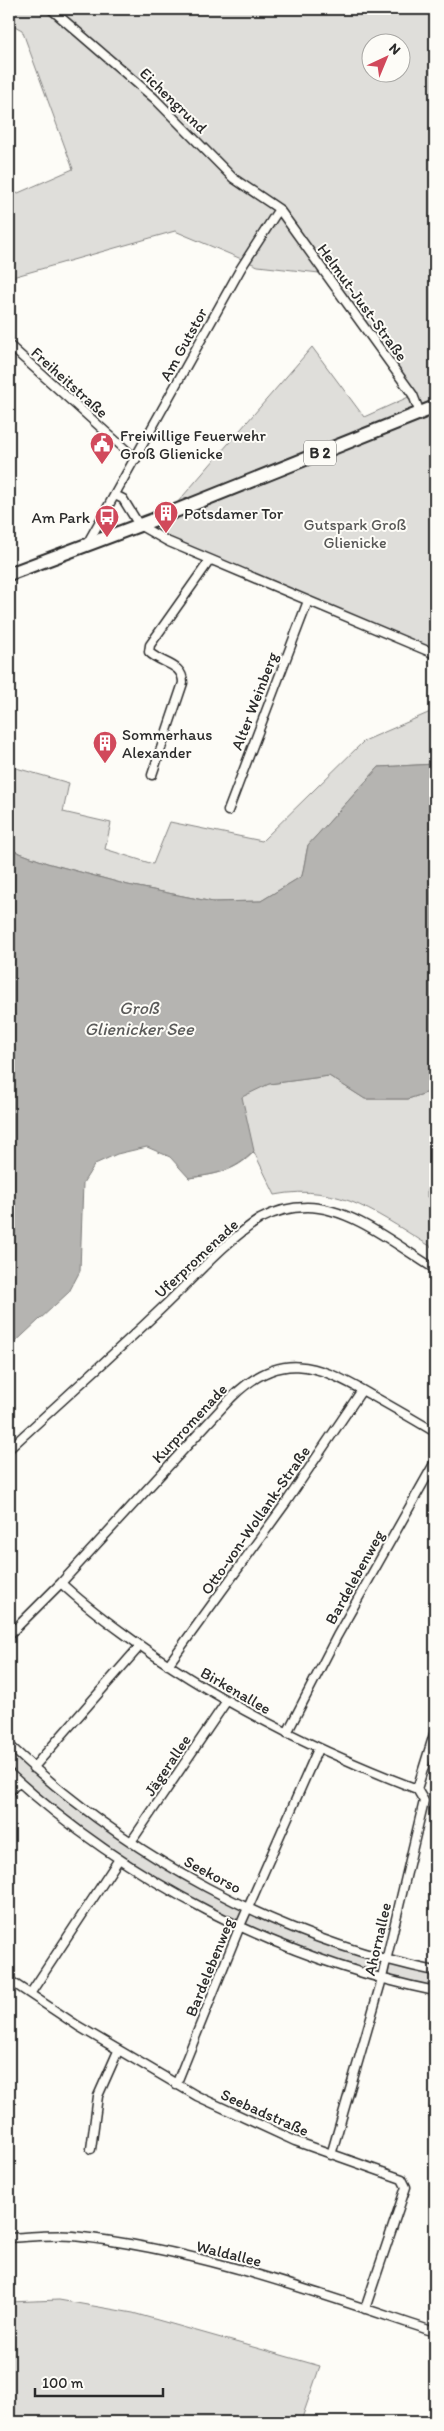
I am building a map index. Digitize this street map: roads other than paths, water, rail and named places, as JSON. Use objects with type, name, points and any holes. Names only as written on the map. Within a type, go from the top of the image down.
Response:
[{"type":"main road","name":"B 2","points":[[9,574],[86,546],[435,407]]},
{"type":"street","name":"Eichengrund","points":[[51,9],[154,98],[232,178],[279,209]]},
{"type":"street","name":"Helmut-Just-Straße","points":[[279,209],[414,395],[420,413]]},
{"type":"street","name":"Am Gutstor","points":[[86,546],[241,268],[279,209]]},
{"type":"street","name":"Freiheitstraße","points":[[9,345],[136,459]]},
{"type":"street","points":[[115,495],[123,499],[139,525],[168,541],[435,654]]},
{"type":"street","points":[[152,775],[183,683],[183,674],[179,669],[154,657],[149,652],[150,645],[210,560]]},
{"type":"street","name":"Alter Weinberg","points":[[228,811],[308,601]]},
{"type":"street","name":"Uferpromenade","points":[[9,1449],[107,1361],[225,1248],[255,1223],[276,1212],[308,1207],[335,1212],[375,1232],[435,1269]]},
{"type":"street","name":"Kurpromenade","points":[[9,1635],[61,1583],[231,1398],[253,1378],[284,1366],[308,1366],[330,1373],[435,1432]]},
{"type":"street","name":"Otto-von-Wollank-Straße","points":[[168,1665],[285,1504],[362,1390]]},
{"type":"street","name":"Bardelebenweg","points":[[287,1733],[337,1636],[435,1462]]},
{"type":"street","name":"Birkenallee","points":[[61,1583],[140,1646],[226,1702],[318,1749],[417,1789]]},
{"type":"street","points":[[33,1768],[140,1646]]},
{"type":"street","name":"Jägerallee","points":[[131,1842],[226,1702]]},
{"type":"street","name":"Ahornallee","points":[[331,2154],[386,1959],[424,1801],[417,1789],[435,1731]]},
{"type":"street","name":"Seekorso","points":[[9,1745],[33,1768],[80,1807],[192,1880],[248,1908],[318,1936],[386,1959],[435,1970]]},
{"type":"street","name":"Bardelebenweg","points":[[176,2085],[240,1926],[318,1749]]},
{"type":"street","name":"Seekorso","points":[[9,1773],[68,1822],[119,1859],[179,1895],[240,1926],[311,1955],[381,1978],[435,1991]]},
{"type":"street","points":[[9,1792],[18,1782]]},
{"type":"street","points":[[30,1994],[119,1859]]},
{"type":"street","points":[[9,1991],[12,1982]]},
{"type":"street","name":"Seebadstraße","points":[[12,1982],[118,2051],[176,2085],[233,2114],[331,2154],[402,2179],[406,2187],[364,2309]]},
{"type":"street","points":[[91,2149],[98,2096],[118,2051]]},
{"type":"street","name":"Waldallee","points":[[9,2238],[72,2236],[162,2251],[242,2269],[435,2332]]},
{"type":"water","name":"Groß Glienicker See","points":[[435,764],[435,1090],[408,1099],[365,1099],[329,1076],[269,1084],[242,1097],[254,1151],[232,1168],[189,1178],[170,1157],[147,1147],[117,1154],[95,1164],[83,1183],[80,1271],[69,1292],[9,1348],[9,849],[47,863],[128,885],[213,902],[261,901],[302,876],[308,845],[379,767]]},
{"type":"place","name":"Freiwillige Feuerwehr Groß Glienicke","points":[[102,465]]},
{"type":"place","name":"Potsdamer Tor","points":[[166,534]]},
{"type":"place","name":"Am Park","points":[[107,538]]},
{"type":"place","name":"Sommerhaus Alexander","points":[[105,764]]},
{"type":"park label","name":"Gutspark Groß Glienicke","points":[[355,533]]}]
